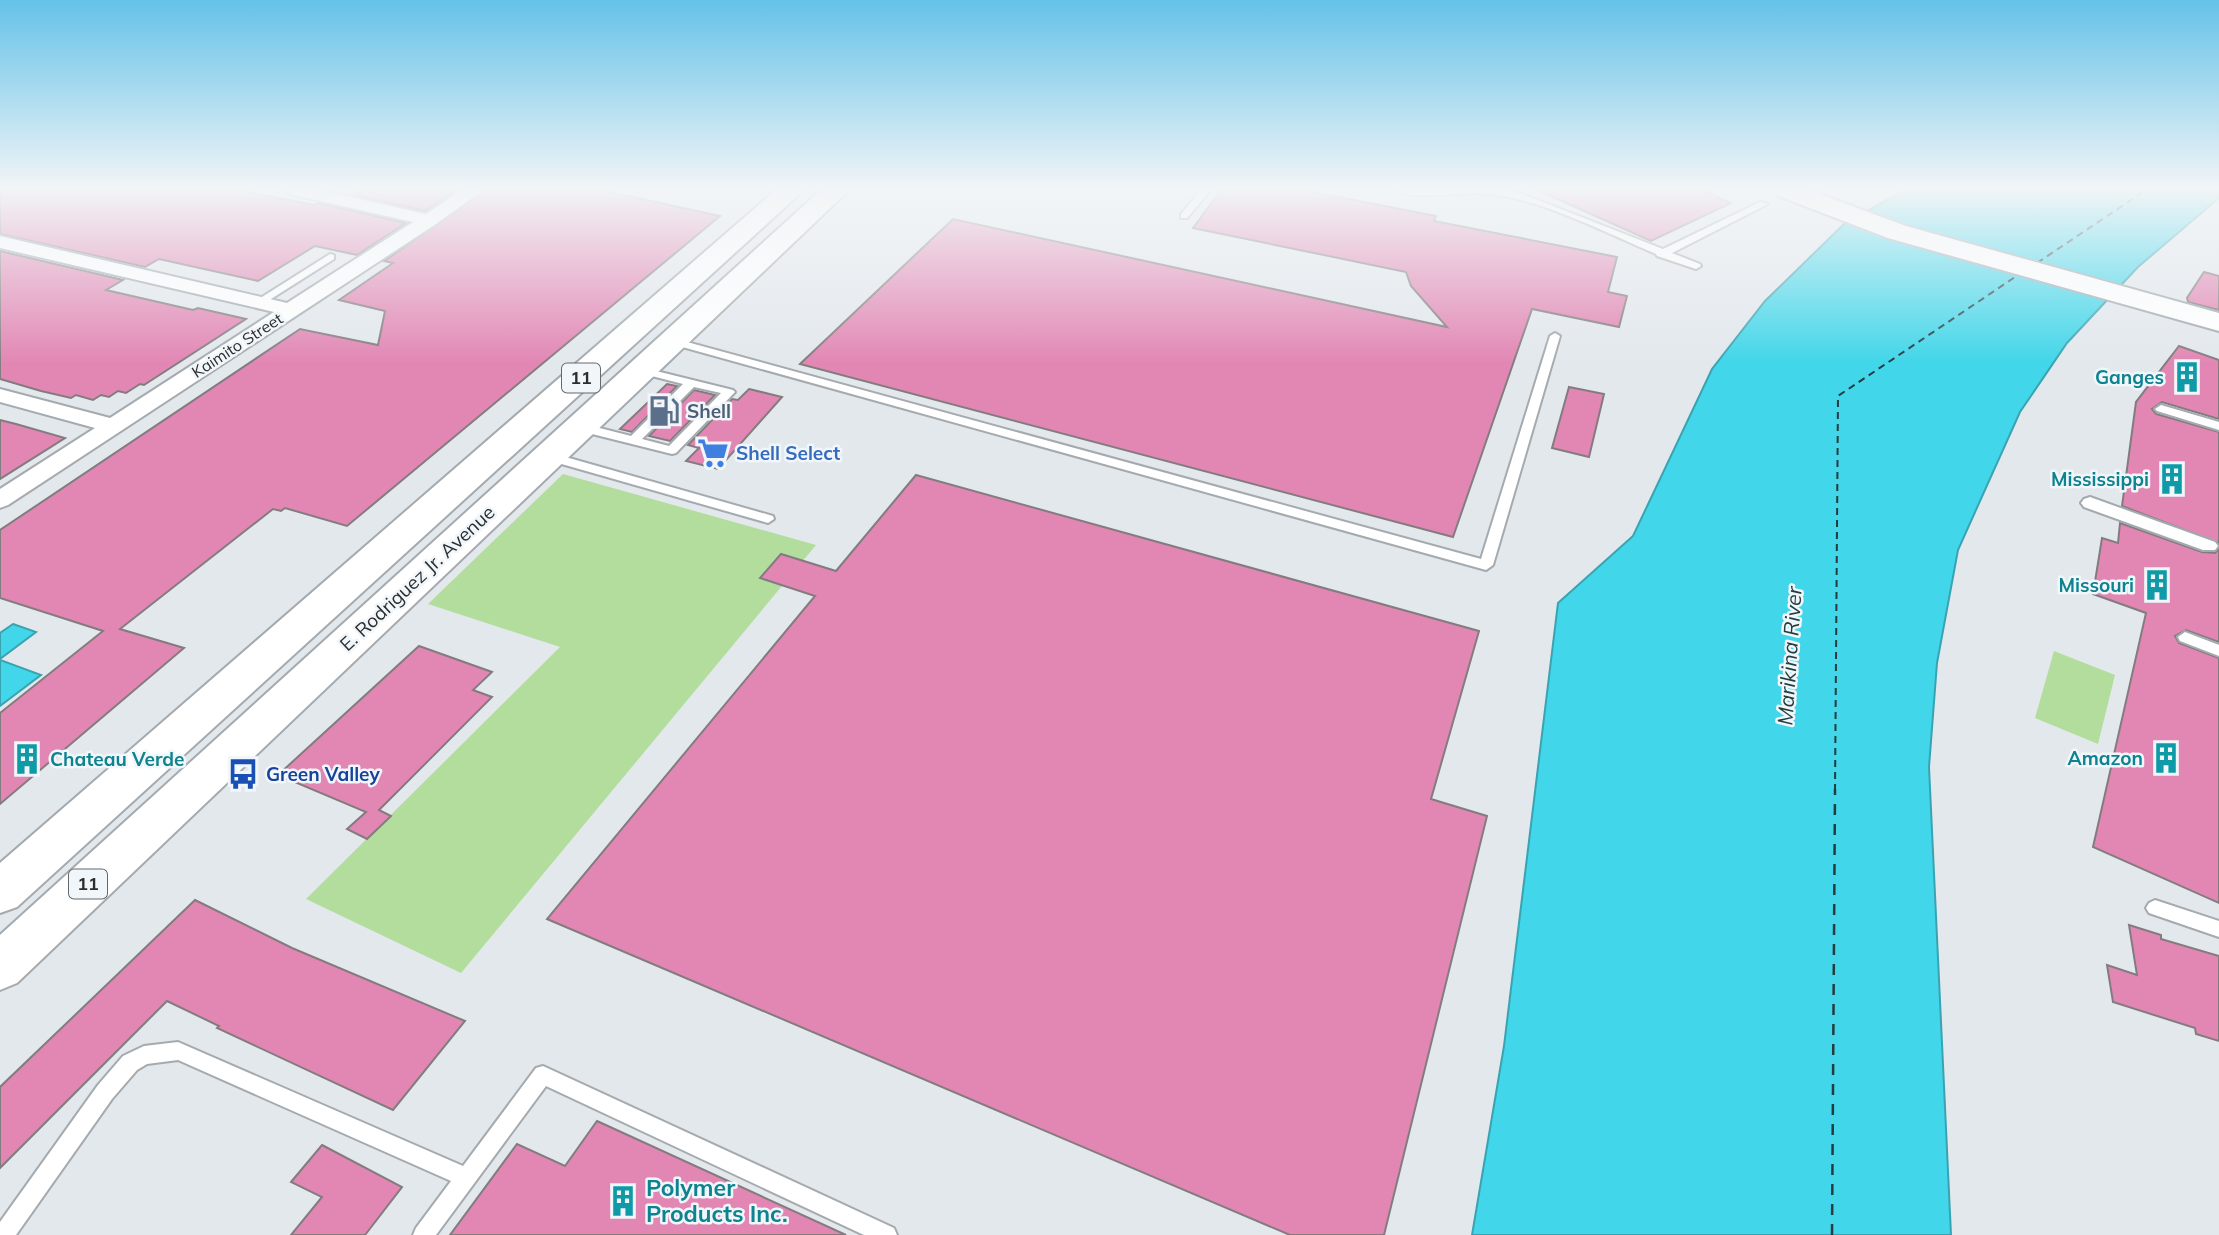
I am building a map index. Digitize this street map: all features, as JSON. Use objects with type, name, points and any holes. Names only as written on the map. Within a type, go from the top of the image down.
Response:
[{"type":"main road","name":"E. Rodriguez Jr. Avenue","points":[[0,892],[726,248]]},
{"type":"main road","name":"E. Rodriguez Jr. Avenue","points":[[0,967],[773,248]]},
{"type":"main road","points":[[1952,248],[2216,322]]},
{"type":"street","points":[[24,248],[291,310]]},
{"type":"street","name":"Kaimito Street","points":[[0,500],[387,248]]},
{"type":"street","points":[[0,395],[113,426]]},
{"type":"street","points":[[2090,503],[2214,547]]},
{"type":"lane","points":[[1648,248],[1696,266]]},
{"type":"lane","points":[[1661,254],[1675,248]]},
{"type":"lane","points":[[259,302],[330,257]]},
{"type":"lane","points":[[672,341],[1486,565],[1555,336]]},
{"type":"lane","points":[[580,427],[671,450],[729,393],[640,370]]},
{"type":"lane","points":[[634,440],[691,383]]},
{"type":"lane","points":[[2161,409],[2219,426]]},
{"type":"lane","points":[[548,456],[768,519]]},
{"type":"lane","points":[[2185,638],[2219,650]]},
{"type":"lane","points":[[2155,908],[2219,929]]},
{"type":"lane","points":[[2,1235],[105,1092],[130,1063],[144,1055],[161,1052],[178,1051],[465,1177]]},
{"type":"lane","points":[[423,1235],[543,1075],[887,1235]]},
{"type":"green space","points":[[563,474],[816,545],[461,973],[306,899],[560,647],[428,604]]},
{"type":"green space","points":[[2054,651],[2115,675],[2098,744],[2035,718]]},
{"type":"water","name":"Marikina River","points":[[1820,248],[2161,248],[2138,267],[2067,343],[2020,412],[1958,550],[1937,663],[1929,767],[1951,1235],[1472,1235],[1504,1046],[1558,603],[1633,536],[1712,369],[1765,301]]},
{"type":"water","points":[[13,624],[36,632],[0,659],[0,633]]},
{"type":"water","points":[[0,660],[41,675],[0,706]]},
{"type":"building","points":[[60,248],[312,248],[258,281],[159,259],[145,267]]},
{"type":"building","points":[[323,248],[368,248],[357,255]]},
{"type":"building","points":[[403,248],[682,248],[347,526],[285,508],[281,511],[273,509],[120,629],[184,648],[0,804],[0,713],[103,631],[0,598],[0,530],[300,329],[378,345],[385,311],[339,300],[393,263],[384,261]]},
{"type":"building","points":[[923,248],[1084,248],[1447,327],[1411,286],[1406,272],[1288,248],[1569,248],[1617,257],[1608,292],[1627,296],[1619,327],[1532,309],[1453,537],[800,364]]},
{"type":"building","points":[[0,251],[123,280],[106,290],[246,319],[144,385],[140,384],[126,393],[118,391],[109,397],[101,395],[93,400],[41,391],[0,379]]},
{"type":"building","points":[[2204,272],[2219,276],[2219,310],[2188,302],[2187,298]]},
{"type":"building","name":"Mississippi","points":[[2179,346],[2219,360],[2219,419],[2162,402],[2152,409],[2156,414],[2219,432],[2219,543],[2122,506],[2136,402]]},
{"type":"building","points":[[667,384],[677,386],[632,432],[620,429]]},
{"type":"building","points":[[1569,387],[1604,394],[1589,457],[1552,448]]},
{"type":"building","points":[[749,389],[782,397],[718,469],[686,461],[699,448],[688,445],[732,399],[738,400]]},
{"type":"building","points":[[694,390],[715,395],[670,441],[649,436]]},
{"type":"building","points":[[0,420],[16,424],[65,438],[0,479]]},
{"type":"building","points":[[916,475],[1479,631],[1431,799],[1487,816],[1384,1235],[1290,1235],[547,919],[815,596],[760,578],[781,554],[836,571]]},
{"type":"building","name":"Amazon","points":[[2120,523],[2202,552],[2215,553],[2219,549],[2219,642],[2186,630],[2175,636],[2179,643],[2219,658],[2219,903],[2093,847],[2146,613],[2093,594],[2102,538],[2118,543]]},
{"type":"building","points":[[419,646],[492,672],[473,690],[492,697],[379,810],[391,816],[367,839],[347,829],[366,812],[278,775]]},
{"type":"building","points":[[195,900],[292,948],[465,1021],[393,1110],[217,1028],[219,1026],[167,1001],[0,1168],[0,1087]]},
{"type":"building","points":[[2129,925],[2161,935],[2161,939],[2219,956],[2219,1041],[2196,1034],[2195,1028],[2113,1002],[2107,965],[2137,975]]},
{"type":"building","name":"Polymer Products Inc.","points":[[597,1121],[846,1235],[450,1235],[517,1144],[565,1166]]},
{"type":"building","points":[[322,1145],[402,1187],[365,1235],[291,1235],[322,1197],[291,1182]]},
{"type":"ferry route","points":[[2037,263],[2060,248]]},
{"type":"ferry route","points":[[1835,791],[1838,396],[2021,273]]},
{"type":"ferry route","points":[[1832,1235],[1835,789]]},
{"type":"place","name":"Ganges","points":[[2187,377]]},
{"type":"place","name":"Shell","points":[[664,411]]},
{"type":"place","name":"Shell Select","points":[[713,453]]},
{"type":"place","name":"Mississippi","points":[[2172,479]]},
{"type":"place","name":"Missouri","points":[[2157,585]]},
{"type":"place","name":"Amazon","points":[[2166,758]]},
{"type":"place","name":"Chateau Verde","points":[[27,759]]},
{"type":"place","name":"Green Valley","points":[[243,774]]},
{"type":"place","name":"Polymer Products Inc.","points":[[623,1201]]}]
